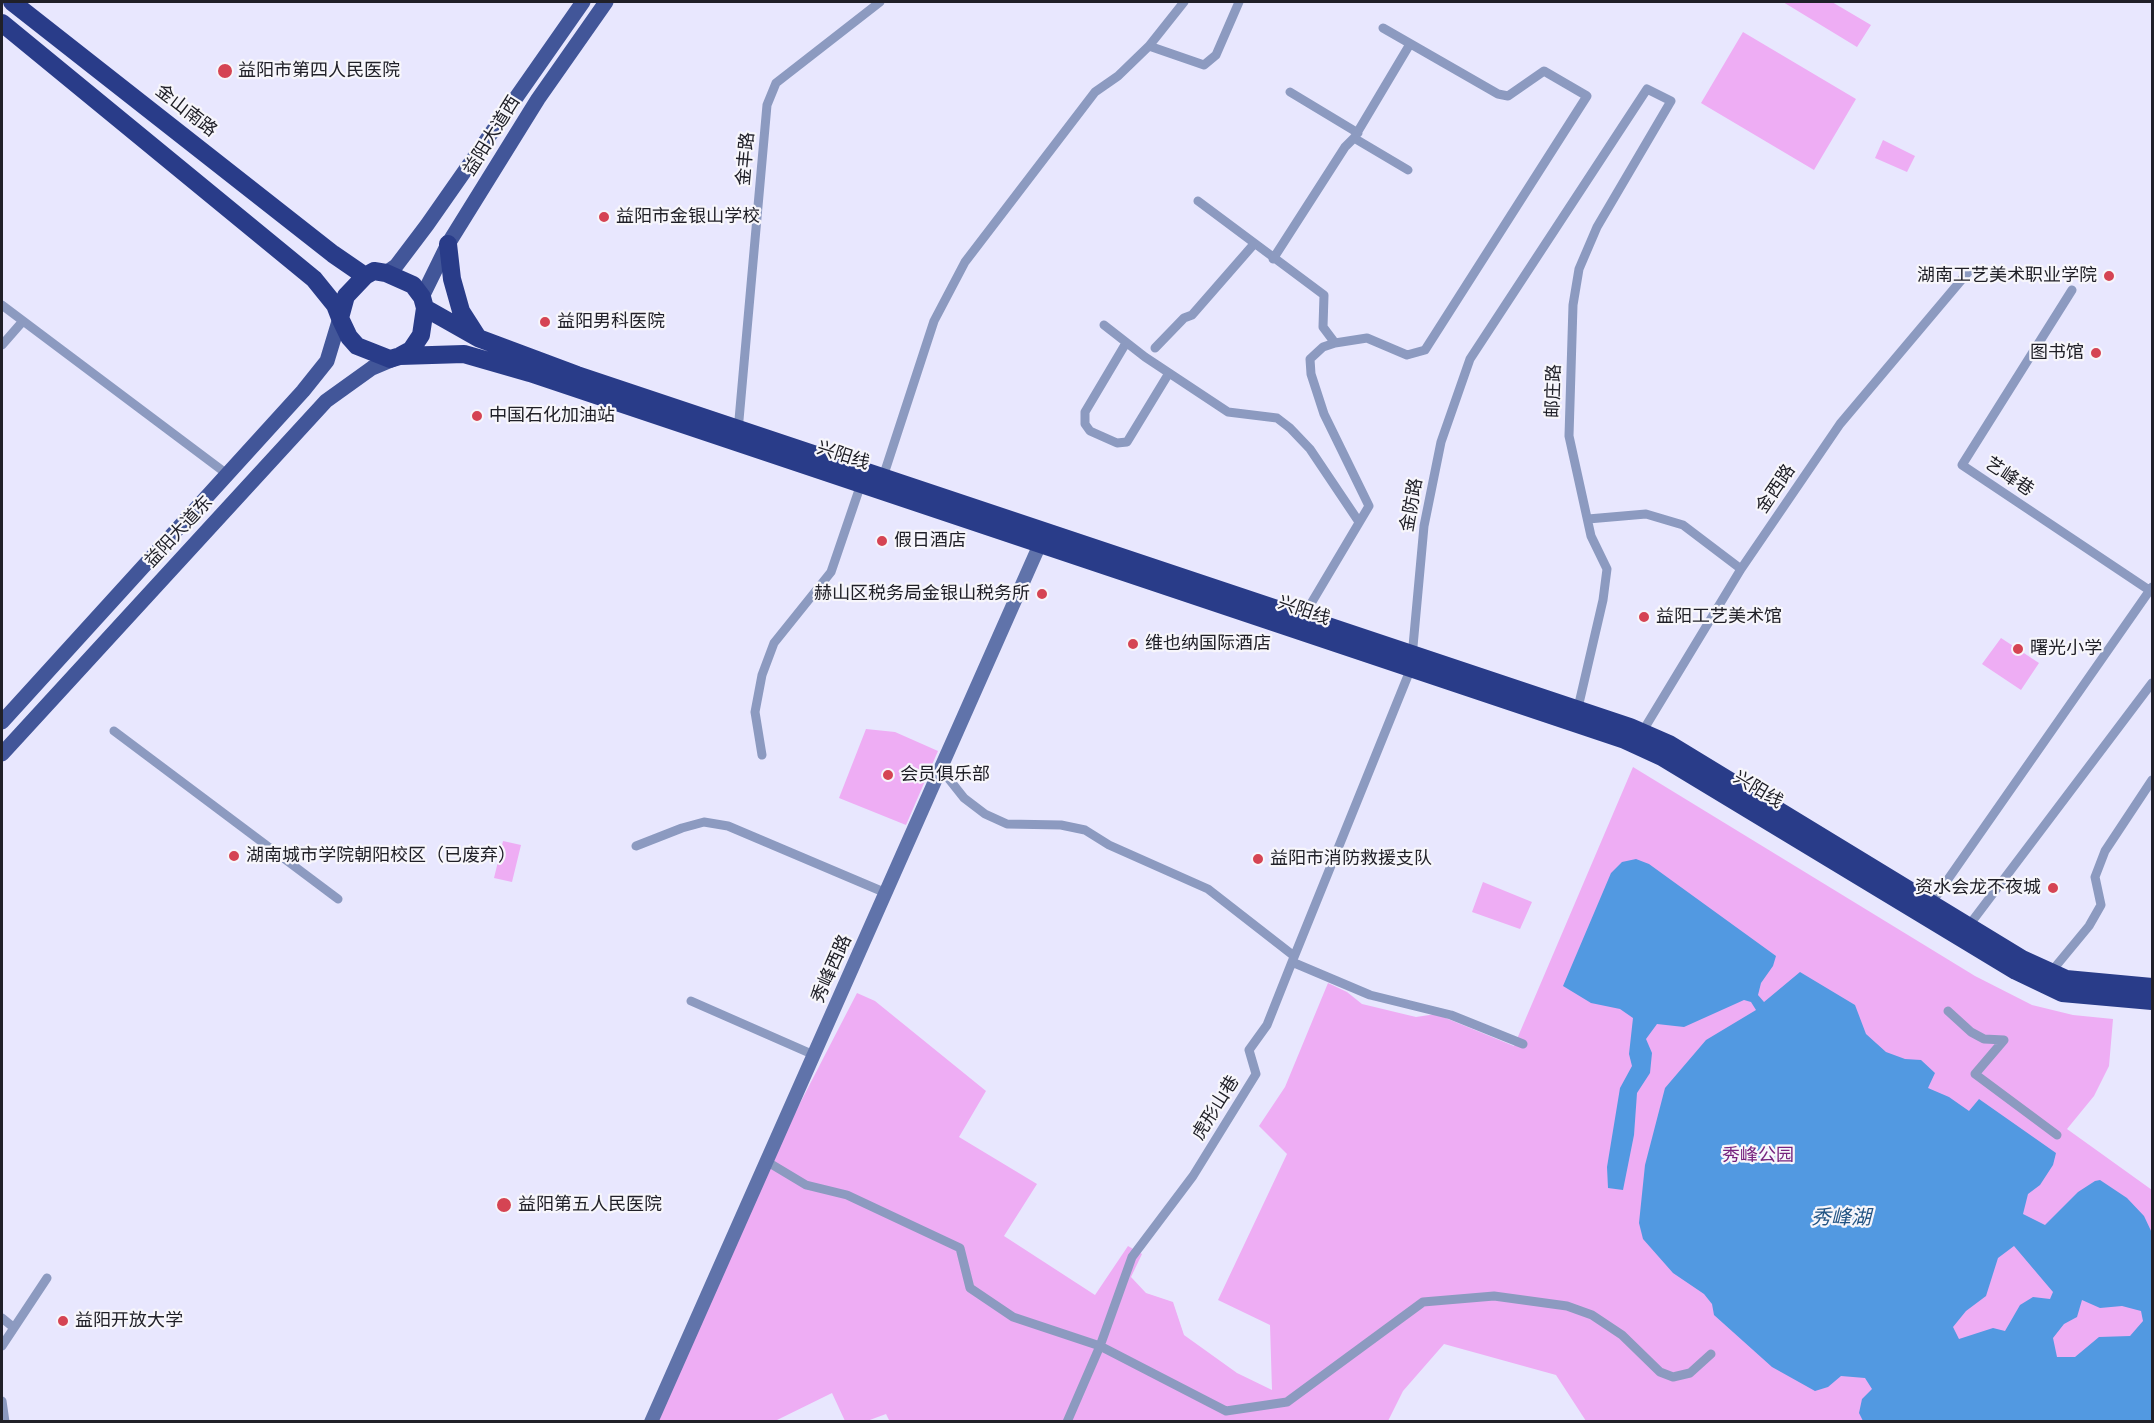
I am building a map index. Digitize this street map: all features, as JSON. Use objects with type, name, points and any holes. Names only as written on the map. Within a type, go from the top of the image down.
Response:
[{"type":"highway","name":"金山南路","points":[[12,2],[333,254],[365,276]]},
{"type":"highway","points":[[2,23],[314,279],[335,304],[340,318],[357,346],[390,359],[411,350],[421,335],[424,303],[413,285],[386,273],[374,271],[365,276],[346,296],[340,318]]},
{"type":"highway","points":[[208,192],[226,170]]},
{"type":"highway","points":[[228,208],[247,186]]},
{"type":"highway","points":[[448,244],[452,279],[461,311],[478,338]]},
{"type":"highway","name":"兴阳线","points":[[424,303],[478,338],[861,484],[1303,617],[1412,661]]},
{"type":"highway","name":"兴阳线","points":[[400,356],[464,354],[883,477],[1043,538],[1639,738],[1662,757],[1965,932],[2066,979],[2152,987]]},
{"type":"highway","name":"兴阳线","points":[[1965,932],[2016,971],[2062,993],[2152,1001]]},
{"type":"main road","name":"益阳大道西","points":[[386,273],[396,266],[427,225],[583,2]]},
{"type":"main road","name":"益阳大道西","points":[[424,303],[448,244],[538,99],[606,2]]},
{"type":"main road","points":[[2,722],[327,361],[340,318]]},
{"type":"main road","name":"益阳大道东","points":[[2,754],[326,401],[372,368],[400,356]]},
{"type":"main road","points":[[283,412],[301,429]]},
{"type":"street","name":"金丰路","points":[[738,436],[767,105],[776,82],[880,2]]},
{"type":"street","points":[[883,477],[918,363],[934,321],[965,262],[1095,92],[1118,76],[1149,46],[1185,2]]},
{"type":"street","points":[[1149,46],[1204,65],[1216,55],[1239,2]]},
{"type":"street","points":[[1303,617],[1369,506],[1324,414],[1311,374],[1310,359],[1323,347],[1367,338],[1407,355],[1425,350],[1587,96],[1544,71],[1508,96],[1498,94],[1383,28]]},
{"type":"street","points":[[1273,259],[1345,147],[1356,135],[1410,44]]},
{"type":"street","name":"邮庄路","points":[[1576,716],[1603,600],[1607,569],[1591,536],[1569,436],[1573,304],[1579,269],[1597,227],[1671,102],[1647,89]]},
{"type":"street","name":"金防路","points":[[1293,959],[1412,661],[1424,526],[1441,442],[1470,358],[1647,89]]},
{"type":"street","points":[[1290,92],[1408,170]]},
{"type":"street","points":[[1198,201],[1324,295],[1323,327],[1335,343]]},
{"type":"street","points":[[1155,348],[1184,318],[1192,315],[1254,244]]},
{"type":"street","name":"金西路","points":[[1639,738],[1741,569],[1840,424],[1969,271]]},
{"type":"street","name":"艺峰巷","points":[[2072,290],[1962,465],[2151,589]]},
{"type":"street","points":[[2,305],[227,474]]},
{"type":"street","points":[[2,345],[23,321]]},
{"type":"street","points":[[1104,325],[1126,343],[1228,412],[1278,418],[1310,448],[1359,522]]},
{"type":"street","points":[[1126,343],[1084,412],[1085,424],[1090,431],[1117,444],[1127,442],[1169,373]]},
{"type":"street","points":[[762,755],[755,712],[762,675],[774,643],[831,572],[861,484]]},
{"type":"street","points":[[1588,519],[1646,514],[1683,525],[1741,569]]},
{"type":"street","name":"秀峰西路","points":[[651,1422],[1043,538]]},
{"type":"street","points":[[1927,909],[2151,589]]},
{"type":"street","points":[[1965,932],[2152,683]]},
{"type":"street","points":[[114,731],[338,899]]},
{"type":"street","points":[[941,769],[964,798],[985,814],[1006,824],[1061,825],[1084,830],[1109,845],[1208,889],[1293,959],[1370,995],[1451,1015],[1523,1044]]},
{"type":"street","points":[[2051,972],[2089,926],[2101,905],[2096,877],[2105,851],[2152,780]]},
{"type":"street","points":[[636,846],[704,822],[728,826],[886,893]]},
{"type":"street","name":"虎形山巷","points":[[1067,1422],[1100,1346],[1132,1257],[1193,1176],[1256,1074],[1249,1050],[1267,1025],[1293,959]]},
{"type":"street","points":[[691,1001],[814,1055]]},
{"type":"street","points":[[1948,1011],[1971,1032],[1984,1039],[2004,1040],[1975,1074],[2056,1134]]},
{"type":"street","points":[[766,1161],[806,1185],[847,1195],[960,1248],[970,1288],[1013,1317],[1100,1346],[1226,1411],[1287,1402],[1423,1302],[1494,1296],[1567,1306],[1592,1315],[1622,1335],[1660,1372],[1673,1377],[1690,1374],[1711,1354]]},
{"type":"street","points":[[2,1346],[47,1278]]},
{"type":"street","points":[[2,1318],[13,1327]]},
{"type":"street","points":[[2,1401],[5,1422]]},
{"type":"green space","points":[[1783,2],[1832,2],[1871,25],[1857,47]]},
{"type":"green space","points":[[1743,32],[1856,99],[1814,170],[1701,103]]},
{"type":"green space","points":[[1883,140],[1915,156],[1907,172],[1875,158]]},
{"type":"green space","points":[[2001,638],[2039,663],[2021,690],[1982,664]]},
{"type":"green space","name":"会员俱乐部","points":[[866,729],[895,732],[938,751],[906,825],[839,798]]},
{"type":"green space","name":"秀峰公园","points":[[1633,767],[1975,976],[2032,1005],[2073,1015],[2113,1019],[2109,1066],[2094,1096],[2067,1129],[2152,1190],[2152,1421],[1586,1421],[1556,1375],[1444,1344],[1403,1391],[1388,1421],[890,1422],[886,1414],[867,1421],[845,1421],[832,1393],[775,1421],[655,1422],[767,1167],[857,993],[875,1001],[986,1091],[959,1137],[1037,1184],[1004,1236],[1095,1295],[1128,1246],[1142,1254],[1131,1277],[1146,1293],[1173,1302],[1184,1335],[1237,1373],[1272,1390],[1270,1325],[1218,1300],[1287,1154],[1259,1126],[1285,1087],[1328,983],[1347,992],[1362,1004],[1416,1017],[1436,1014],[1514,1046]]},
{"type":"green space","points":[[503,841],[521,845],[512,882],[494,878]]},
{"type":"green space","points":[[1483,882],[1532,902],[1520,929],[1472,912]]},
{"type":"water","name":"秀峰湖","points":[[1636,859],[1649,864],[1776,956],[1773,966],[1761,983],[1758,995],[1764,1002],[1800,972],[1855,1005],[1866,1034],[1886,1052],[1905,1059],[1921,1060],[1935,1073],[1928,1088],[1949,1097],[1969,1111],[1979,1099],[2056,1153],[2053,1165],[2040,1185],[2028,1194],[2023,1214],[2045,1225],[2078,1192],[2100,1180],[2127,1198],[2144,1216],[2152,1233],[2152,1421],[1863,1421],[1859,1413],[1862,1399],[1872,1389],[1865,1378],[1841,1376],[1828,1387],[1815,1391],[1772,1367],[1714,1315],[1712,1304],[1704,1294],[1673,1273],[1643,1239],[1639,1223],[1645,1165],[1665,1088],[1706,1040],[1756,1010],[1751,1002],[1744,1000],[1684,1027],[1657,1024],[1646,1039],[1652,1053],[1650,1073],[1637,1093],[1634,1135],[1623,1190],[1608,1188],[1607,1167],[1620,1088],[1632,1066],[1629,1054],[1633,1018],[1620,1009],[1591,1003],[1563,986],[1611,873],[1622,862]],"holes":[[[2014,1246],[2053,1292],[2050,1299],[2033,1297],[2020,1305],[2005,1331],[1993,1328],[1959,1339],[1953,1327],[1966,1311],[1986,1296],[1998,1258]],[[2082,1300],[2100,1308],[2122,1306],[2141,1311],[2143,1321],[2130,1336],[2099,1337],[2075,1357],[2057,1357],[2053,1338],[2064,1324],[2077,1317]]]},
{"type":"place","name":"益阳市第四人民医院","points":[[225,71]]},
{"type":"place","name":"益阳市金银山学校","points":[[604,217]]},
{"type":"place","name":"湖南工艺美术职业学院","points":[[2109,276]]},
{"type":"place","name":"益阳男科医院","points":[[545,322]]},
{"type":"place","name":"图书馆","points":[[2096,353]]},
{"type":"place","name":"中国石化加油站","points":[[477,416]]},
{"type":"place","name":"假日酒店","points":[[882,541]]},
{"type":"place","name":"赫山区税务局金银山税务所","points":[[1042,594]]},
{"type":"place","name":"益阳工艺美术馆","points":[[1644,617]]},
{"type":"place","name":"维也纳国际酒店","points":[[1133,644]]},
{"type":"place","name":"曙光小学","points":[[2018,649]]},
{"type":"place","name":"会员俱乐部","points":[[888,775]]},
{"type":"place","name":"湖南城市学院朝阳校区（已废弃）","points":[[234,856]]},
{"type":"place","name":"益阳市消防救援支队","points":[[1258,859]]},
{"type":"place","name":"资水会龙不夜城","points":[[2053,888]]},
{"type":"place","name":"益阳第五人民医院","points":[[504,1205]]},
{"type":"place","name":"益阳开放大学","points":[[63,1321]]}]
